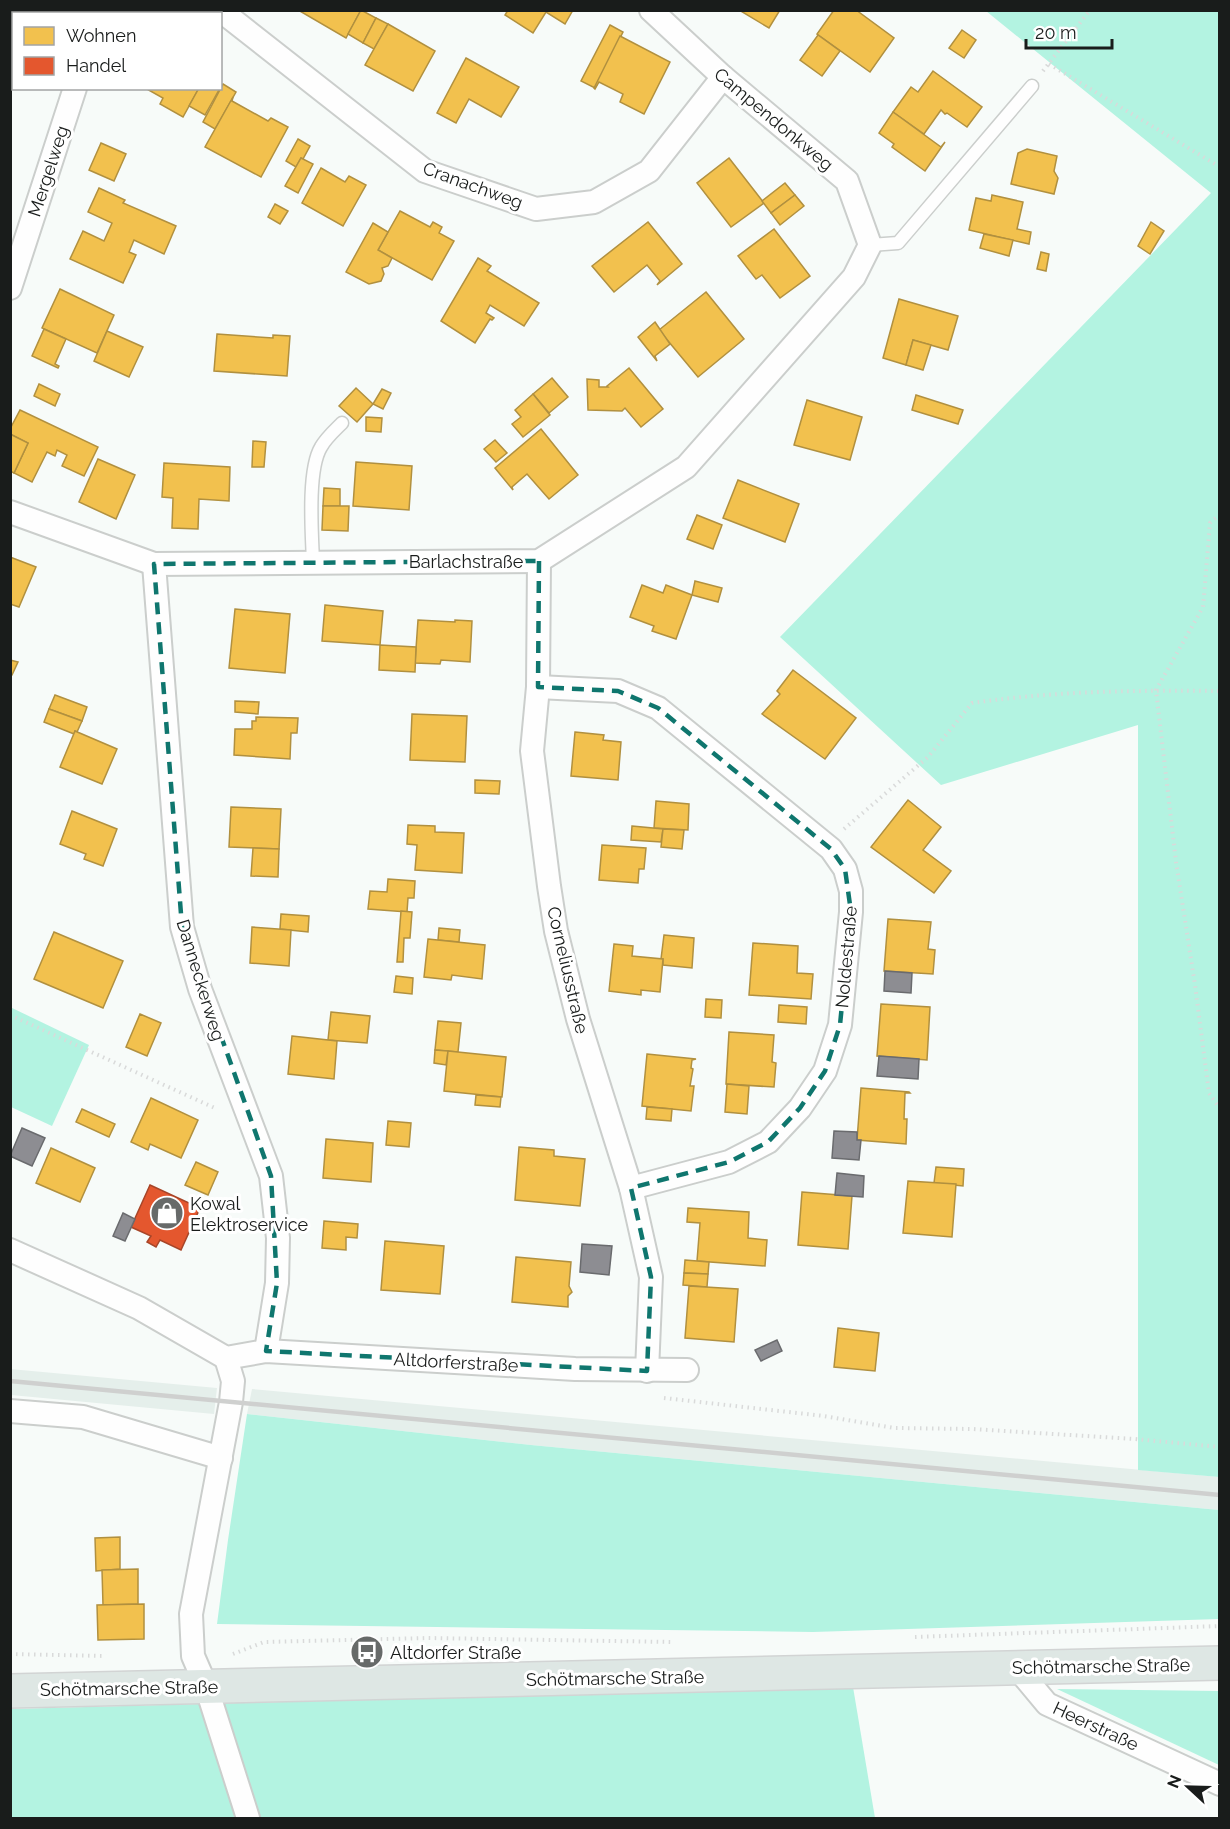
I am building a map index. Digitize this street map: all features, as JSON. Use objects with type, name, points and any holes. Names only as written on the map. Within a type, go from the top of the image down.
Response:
[{"type":"main road","name":"Schötmarsche Straße","points":[[10,1691],[1220,1663]]},
{"type":"street","name":"Cranachweg","points":[[220,10],[425,171],[537,209],[594,202],[649,171],[723,77]]},
{"type":"street","name":"Campendonkweg","points":[[651,10],[723,77],[847,181],[870,244]]},
{"type":"street","name":"Mergelweg","points":[[10,288],[74,90]]},
{"type":"street","name":"Barlachstraße","points":[[10,512],[154,564],[539,561],[686,467],[854,277],[870,244]]},
{"type":"street","name":"Corneliusstraße","points":[[539,561],[538,687],[532,751],[556,931],[578,1019],[631,1188],[651,1277],[647,1371]]},
{"type":"street","name":"Danneckerweg","points":[[154,564],[182,927],[200,989],[271,1176],[278,1238],[277,1283],[266,1351]]},
{"type":"street","name":"Noldestraße","points":[[538,687],[618,691],[658,708],[831,849],[845,869],[851,891],[840,1025],[825,1071],[800,1108],[768,1142],[729,1162],[631,1188]]},
{"type":"street","points":[[10,1250],[139,1308],[226,1358],[233,1382],[231,1402],[191,1614],[193,1656],[206,1686],[248,1818]]},
{"type":"street","name":"Altdorferstraße","points":[[226,1358],[266,1351],[563,1368],[687,1370]]},
{"type":"street","points":[[10,1411],[84,1417],[221,1458]]},
{"type":"street","name":"Heerstraße","points":[[1017,1668],[1047,1704],[1220,1784]]},
{"type":"lane","points":[[870,244],[898,243],[1032,86]]},
{"type":"lane","points":[[313,562],[312,507],[316,461],[322,446],[342,423]]},
{"type":"path","points":[[1032,86],[1090,10]]},
{"type":"path","points":[[1048,63],[1220,167]]},
{"type":"path","points":[[1220,514],[1210,523],[1203,607],[1156,690],[1176,862],[1209,1093],[1220,1109]]},
{"type":"path","points":[[831,849],[844,830],[928,757],[972,703],[1026,695],[1156,690],[1220,691]]},
{"type":"path","points":[[10,1015],[233,1116],[246,1112]]},
{"type":"path","points":[[658,1397],[824,1416],[894,1428],[972,1429],[1135,1439],[1220,1447]]},
{"type":"path","points":[[903,1637],[1220,1626]]},
{"type":"path","points":[[193,1656],[230,1654],[264,1642],[428,1638],[682,1642]]},
{"type":"path","points":[[10,1654],[115,1656]]},
{"type":"highlighted area","points":[[539,561],[538,687],[618,691],[658,708],[831,849],[845,869],[851,912],[840,1025],[825,1071],[800,1108],[768,1142],[729,1162],[631,1188],[651,1277],[647,1371],[266,1351],[277,1283],[271,1176],[182,927],[154,564]]},
{"type":"shaded area","points":[[10,1369],[217,1388],[214,1414],[11,1395]]},
{"type":"shaded area","points":[[252,1389],[1219,1477],[1219,1510],[531,1445],[247,1414]]},
{"type":"green space","points":[[986,11],[1219,11],[1219,1477],[1138,1470],[1138,725],[941,785],[780,637],[1211,193]]},
{"type":"green space","points":[[10,1007],[89,1045],[52,1126],[11,1107]]},
{"type":"green space","points":[[247,1414],[531,1445],[1219,1510],[1219,1619],[813,1632],[217,1624]]},
{"type":"green space","points":[[853,1687],[875,1818],[11,1818],[10,1709]]},
{"type":"green space","points":[[1057,1689],[1219,1691],[1219,1765]]},
{"type":"building: Wohnen","points":[[298,10],[361,10],[346,38]]},
{"type":"building: Wohnen","points":[[361,10],[376,18],[363,43],[348,34]]},
{"type":"building: Wohnen","points":[[508,10],[573,10],[565,24],[546,12],[533,33],[505,15]]},
{"type":"building: Wohnen","points":[[739,10],[780,10],[769,28]]},
{"type":"building: Wohnen","points":[[834,10],[856,10],[894,38],[870,72],[817,34]]},
{"type":"building: Wohnen","points":[[376,18],[388,24],[374,49],[363,43]]},
{"type":"building: Wohnen","points":[[10,20],[12,20],[12,84],[10,83]]},
{"type":"building: Wohnen","points":[[388,24],[435,51],[413,91],[365,65]]},
{"type":"building: Wohnen","points":[[610,25],[623,32],[595,88],[581,81]]},
{"type":"building: Wohnen","points":[[962,30],[976,40],[964,58],[949,48]]},
{"type":"building: Wohnen","points":[[818,35],[840,51],[822,76],[800,60]]},
{"type":"building: Wohnen","points":[[620,36],[670,62],[644,114],[620,102],[623,94],[599,82],[594,88]]},
{"type":"building: Wohnen","points":[[466,58],[519,87],[501,117],[469,99],[456,123],[437,113]]},
{"type":"building: Wohnen","points":[[933,71],[982,107],[967,127],[941,110],[924,134],[893,112],[911,87],[918,92]]},
{"type":"building: Wohnen","points":[[223,84],[236,92],[215,129],[203,122],[220,90],[222,90]]},
{"type":"building: Wohnen","points":[[149,90],[198,90],[183,117],[160,104],[163,98]]},
{"type":"building: Wohnen","points":[[198,90],[219,90],[205,115],[189,106]]},
{"type":"building: Wohnen","points":[[233,97],[232,101],[268,121],[271,118],[288,127],[261,177],[205,147]]},
{"type":"building: Wohnen","points":[[893,112],[941,147],[945,142],[925,171],[892,147],[894,144],[879,133]]},
{"type":"building: Wohnen","points":[[298,139],[310,146],[296,167],[286,161]]},
{"type":"building: Wohnen","points":[[101,143],[126,154],[114,181],[89,170]]},
{"type":"building: Wohnen","points":[[1027,149],[1057,156],[1054,171],[1058,178],[1054,194],[1011,184],[1018,153]]},
{"type":"building: Wohnen","points":[[301,158],[313,164],[298,193],[285,186]]},
{"type":"building: Wohnen","points":[[729,158],[764,203],[731,227],[697,183]]},
{"type":"building: Wohnen","points":[[321,168],[345,182],[349,176],[366,185],[343,226],[302,203]]},
{"type":"building: Wohnen","points":[[785,183],[795,195],[771,213],[762,201]]},
{"type":"building: Wohnen","points":[[99,188],[125,200],[123,203],[176,226],[164,254],[134,240],[129,252],[136,255],[123,283],[70,259],[83,231],[104,241],[112,223],[88,212]]},
{"type":"building: Wohnen","points":[[795,195],[804,206],[780,225],[771,213]]},
{"type":"building: Wohnen","points":[[992,195],[1023,202],[1017,229],[1031,232],[1029,244],[969,230],[976,198],[991,201]]},
{"type":"building: Wohnen","points":[[275,204],[288,211],[280,224],[268,217]]},
{"type":"building: Wohnen","points":[[400,211],[430,227],[433,222],[442,227],[439,233],[454,241],[432,280],[378,250]]},
{"type":"building: Wohnen","points":[[648,222],[682,264],[657,285],[660,281],[647,265],[614,292],[592,266]]},
{"type":"building: Wohnen","points":[[1151,222],[1164,231],[1150,254],[1138,246]]},
{"type":"building: Wohnen","points":[[373,223],[388,232],[378,250],[392,258],[388,266],[382,268],[384,274],[381,281],[369,284],[346,272]]},
{"type":"building: Wohnen","points":[[774,229],[810,276],[780,298],[762,275],[756,279],[738,256]]},
{"type":"building: Wohnen","points":[[984,234],[1013,240],[1009,256],[980,248]]},
{"type":"building: Wohnen","points":[[1041,252],[1049,254],[1046,271],[1037,269]]},
{"type":"building: Wohnen","points":[[478,258],[491,266],[487,271],[539,303],[524,326],[490,305],[486,313],[494,318],[490,319],[475,343],[441,321]]},
{"type":"building: Wohnen","points":[[60,289],[114,315],[97,353],[42,328]]},
{"type":"building: Wohnen","points":[[706,292],[744,339],[698,377],[659,330]]},
{"type":"building: Wohnen","points":[[899,299],[958,316],[948,350],[913,340],[906,365],[883,358]]},
{"type":"building: Wohnen","points":[[655,322],[670,344],[655,356],[657,361],[638,337]]},
{"type":"building: Wohnen","points":[[44,329],[66,339],[55,364],[59,366],[58,368],[32,356]]},
{"type":"building: Wohnen","points":[[107,331],[143,347],[129,377],[94,361]]},
{"type":"building: Wohnen","points":[[217,334],[273,338],[273,335],[290,336],[287,376],[214,371]]},
{"type":"building: Wohnen","points":[[913,340],[931,345],[923,370],[906,365]]},
{"type":"building: Wohnen","points":[[629,368],[663,409],[641,427],[625,408],[622,411],[588,410],[587,379],[599,380],[599,387],[608,387]]},
{"type":"building: Wohnen","points":[[552,378],[568,397],[549,413],[533,394]]},
{"type":"building: Wohnen","points":[[39,384],[60,394],[55,406],[34,396]]},
{"type":"building: Wohnen","points":[[356,388],[373,404],[357,422],[339,406]]},
{"type":"building: Wohnen","points":[[382,389],[391,393],[383,409],[373,404]]},
{"type":"building: Wohnen","points":[[533,394],[550,415],[523,437],[512,424],[521,417],[515,410]]},
{"type":"building: Wohnen","points":[[916,395],[963,410],[958,424],[912,410]]},
{"type":"building: Wohnen","points":[[807,400],[862,417],[850,460],[794,445]]},
{"type":"building: Wohnen","points":[[20,410],[98,447],[84,476],[62,466],[67,455],[57,450],[55,456],[47,452],[32,482],[14,473],[28,443],[10,434],[10,429]]},
{"type":"building: Wohnen","points":[[366,417],[382,418],[381,432],[366,431]]},
{"type":"building: Wohnen","points":[[541,429],[578,475],[549,499],[527,474],[512,487],[513,490],[495,468]]},
{"type":"building: Wohnen","points":[[10,434],[28,443],[14,473],[10,471]]},
{"type":"building: Wohnen","points":[[495,440],[507,453],[496,462],[484,449]]},
{"type":"building: Wohnen","points":[[253,441],[266,442],[264,467],[252,467]]},
{"type":"building: Wohnen","points":[[98,459],[135,475],[116,519],[79,502]]},
{"type":"building: Wohnen","points":[[356,462],[412,466],[409,510],[353,506]]},
{"type":"building: Wohnen","points":[[164,463],[230,467],[229,501],[199,499],[198,529],[172,528],[173,498],[162,497]]},
{"type":"building: Wohnen","points":[[738,480],[799,504],[785,542],[723,518]]},
{"type":"building: Wohnen","points":[[324,488],[340,489],[340,506],[323,506]]},
{"type":"building: Wohnen","points":[[323,506],[349,506],[348,531],[322,530]]},
{"type":"building: Wohnen","points":[[697,515],[722,525],[713,549],[687,539]]},
{"type":"building: Wohnen","points":[[10,557],[36,567],[19,607],[10,604]]},
{"type":"building: Wohnen","points":[[695,581],[722,588],[718,602],[692,595]]},
{"type":"building: Wohnen","points":[[642,585],[663,593],[666,585],[692,595],[676,639],[652,631],[654,626],[630,617]]},
{"type":"building: Wohnen","points":[[325,605],[383,611],[380,645],[322,641]]},
{"type":"building: Wohnen","points":[[235,609],[290,614],[285,673],[229,668]]},
{"type":"building: Wohnen","points":[[418,620],[472,621],[470,662],[441,660],[440,664],[415,663]]},
{"type":"building: Wohnen","points":[[380,645],[416,647],[415,672],[379,670]]},
{"type":"building: Wohnen","points":[[10,660],[18,662],[12,675],[10,675]]},
{"type":"building: Wohnen","points":[[793,670],[856,718],[825,759],[762,714],[780,694],[777,691]]},
{"type":"building: Wohnen","points":[[55,695],[87,707],[82,721],[49,709]]},
{"type":"building: Wohnen","points":[[235,701],[259,702],[258,714],[235,712]]},
{"type":"building: Wohnen","points":[[49,709],[82,721],[77,732],[75,731],[74,734],[44,722]]},
{"type":"building: Wohnen","points":[[412,714],[467,716],[465,762],[410,760]]},
{"type":"building: Wohnen","points":[[256,717],[298,718],[297,733],[291,733],[290,759],[234,755],[235,729],[252,729],[252,721],[256,721]]},
{"type":"building: Wohnen","points":[[75,731],[117,749],[102,784],[60,767]]},
{"type":"building: Wohnen","points":[[575,732],[604,735],[603,740],[621,742],[618,780],[571,776]]},
{"type":"building: Wohnen","points":[[475,780],[500,781],[499,794],[475,793]]},
{"type":"building: Wohnen","points":[[908,800],[941,827],[923,850],[951,871],[934,893],[871,847]]},
{"type":"building: Wohnen","points":[[656,801],[689,804],[688,830],[654,828]]},
{"type":"building: Wohnen","points":[[231,807],[281,809],[279,849],[229,847]]},
{"type":"building: Wohnen","points":[[72,811],[117,829],[103,866],[84,859],[86,854],[60,844]]},
{"type":"building: Wohnen","points":[[408,825],[435,826],[435,832],[464,833],[462,873],[415,870],[417,845],[407,844]]},
{"type":"building: Wohnen","points":[[632,826],[663,829],[661,842],[631,840]]},
{"type":"building: Wohnen","points":[[663,829],[684,830],[682,849],[661,847]]},
{"type":"building: Wohnen","points":[[602,845],[646,848],[644,869],[639,869],[638,883],[599,880]]},
{"type":"building: Wohnen","points":[[253,848],[279,849],[278,877],[251,876]]},
{"type":"building: Wohnen","points":[[388,879],[415,881],[414,898],[408,898],[407,912],[368,909],[370,891],[387,892]]},
{"type":"building: Wohnen","points":[[401,911],[412,912],[410,938],[404,938],[403,962],[397,962]]},
{"type":"building: Wohnen","points":[[281,914],[309,916],[308,932],[280,929]]},
{"type":"building: Wohnen","points":[[888,919],[931,922],[928,949],[935,950],[933,974],[884,971]]},
{"type":"building: Wohnen","points":[[252,927],[291,930],[289,966],[250,963]]},
{"type":"building: Wohnen","points":[[439,928],[460,930],[459,942],[438,940]]},
{"type":"building: Wohnen","points":[[54,932],[123,961],[103,1008],[34,979]]},
{"type":"building: Wohnen","points":[[664,935],[694,938],[692,968],[663,965],[663,959],[661,959]]},
{"type":"building: Wohnen","points":[[428,939],[485,945],[482,979],[452,975],[451,980],[424,977]]},
{"type":"building: Wohnen","points":[[753,943],[798,946],[797,973],[813,974],[811,999],[749,995]]},
{"type":"building: Wohnen","points":[[614,944],[633,946],[632,956],[663,959],[660,992],[641,990],[641,995],[609,991]]},
{"type":"building: Wohnen","points":[[396,976],[413,978],[412,994],[394,992]]},
{"type":"building: Wohnen","points":[[706,999],[722,1000],[721,1018],[705,1017]]},
{"type":"building: Wohnen","points":[[881,1004],[930,1007],[927,1060],[877,1056]]},
{"type":"building: Wohnen","points":[[779,1005],[807,1007],[806,1024],[778,1022]]},
{"type":"building: Wohnen","points":[[331,1012],[370,1016],[367,1043],[328,1040]]},
{"type":"building: Wohnen","points":[[140,1014],[161,1023],[147,1056],[126,1047]]},
{"type":"building: Wohnen","points":[[438,1021],[461,1023],[458,1052],[435,1050]]},
{"type":"building: Wohnen","points":[[729,1032],[774,1035],[772,1062],[776,1063],[774,1087],[726,1084]]},
{"type":"building: Wohnen","points":[[292,1036],[337,1041],[334,1079],[288,1074]]},
{"type":"building: Wohnen","points":[[435,1050],[448,1051],[446,1065],[434,1063]]},
{"type":"building: Wohnen","points":[[448,1051],[506,1057],[502,1097],[444,1091]]},
{"type":"building: Wohnen","points":[[647,1054],[696,1059],[692,1060],[691,1068],[693,1069],[690,1086],[694,1086],[691,1111],[642,1106]]},
{"type":"building: Wohnen","points":[[727,1084],[749,1086],[747,1114],[725,1112]]},
{"type":"building: Wohnen","points":[[861,1088],[910,1093],[905,1093],[906,1144],[857,1140]]},
{"type":"building: Wohnen","points":[[476,1095],[501,1097],[500,1107],[475,1105]]},
{"type":"building: Wohnen","points":[[151,1098],[198,1120],[181,1158],[150,1144],[148,1150],[131,1142]]},
{"type":"building: Wohnen","points":[[647,1107],[672,1109],[671,1121],[646,1119]]},
{"type":"building: Wohnen","points":[[82,1109],[115,1124],[109,1137],[76,1122]]},
{"type":"building: Wohnen","points":[[388,1121],[411,1123],[409,1147],[386,1145]]},
{"type":"building: Wohnen","points":[[326,1139],[373,1143],[371,1182],[323,1178]]},
{"type":"building: Wohnen","points":[[519,1147],[554,1150],[554,1156],[585,1159],[580,1206],[515,1200]]},
{"type":"building: Wohnen","points":[[51,1148],[95,1168],[80,1202],[36,1183]]},
{"type":"building: Wohnen","points":[[196,1162],[218,1172],[208,1195],[185,1185]]},
{"type":"building: Wohnen","points":[[936,1167],[964,1169],[963,1186],[934,1183]]},
{"type":"building: Wohnen","points":[[908,1181],[956,1184],[952,1237],[903,1233]]},
{"type":"building: Wohnen","points":[[802,1192],[852,1196],[848,1249],[798,1245]]},
{"type":"building: Wohnen","points":[[688,1208],[749,1212],[748,1238],[767,1240],[765,1266],[697,1261],[700,1223],[687,1222]]},
{"type":"building: Wohnen","points":[[324,1221],[358,1224],[357,1238],[346,1237],[346,1250],[322,1248]]},
{"type":"building: Wohnen","points":[[385,1241],[444,1246],[440,1294],[381,1290]]},
{"type":"building: Wohnen","points":[[516,1257],[571,1262],[569,1286],[572,1292],[568,1296],[568,1307],[512,1302]]},
{"type":"building: Wohnen","points":[[685,1260],[709,1262],[708,1274],[684,1273]]},
{"type":"building: Wohnen","points":[[684,1273],[708,1274],[707,1287],[683,1285]]},
{"type":"building: Wohnen","points":[[689,1286],[738,1289],[734,1342],[685,1338]]},
{"type":"building: Wohnen","points":[[838,1328],[879,1333],[875,1371],[834,1367]]},
{"type":"building: Wohnen","points":[[120,1537],[120,1569],[96,1571],[95,1538]]},
{"type":"building: Wohnen","points":[[138,1569],[138,1604],[103,1605],[102,1570]]},
{"type":"building: Wohnen","points":[[144,1604],[144,1639],[98,1640],[97,1605]]},
{"type":"building: Handel","name":"Kowal Elektroservice","points":[[150,1185],[200,1208],[181,1250],[160,1240],[156,1247],[147,1242],[151,1236],[131,1227]]},
{"type":"building: Industrie","points":[[885,971],[912,973],[911,993],[884,991]]},
{"type":"building: Industrie","points":[[879,1056],[919,1059],[918,1079],[877,1076]]},
{"type":"building: Industrie","points":[[22,1128],[45,1138],[32,1166],[10,1156]]},
{"type":"building: Industrie","points":[[834,1131],[857,1132],[857,1140],[861,1140],[859,1160],[832,1158]]},
{"type":"building: Industrie","points":[[837,1173],[864,1176],[863,1197],[835,1195]]},
{"type":"building: Industrie","points":[[123,1213],[135,1219],[125,1241],[113,1236]]},
{"type":"building: Industrie","points":[[582,1244],[612,1246],[609,1275],[580,1272]]},
{"type":"building: Industrie","points":[[777,1340],[782,1351],[761,1361],[755,1350]]},
{"type":"railway","points":[[10,1381],[1220,1495]]},
{"type":"place","name":"Kowal Elektroservice","points":[[167,1213]]},
{"type":"place","name":"Altdorfer Straße","points":[[367,1652]]}]
